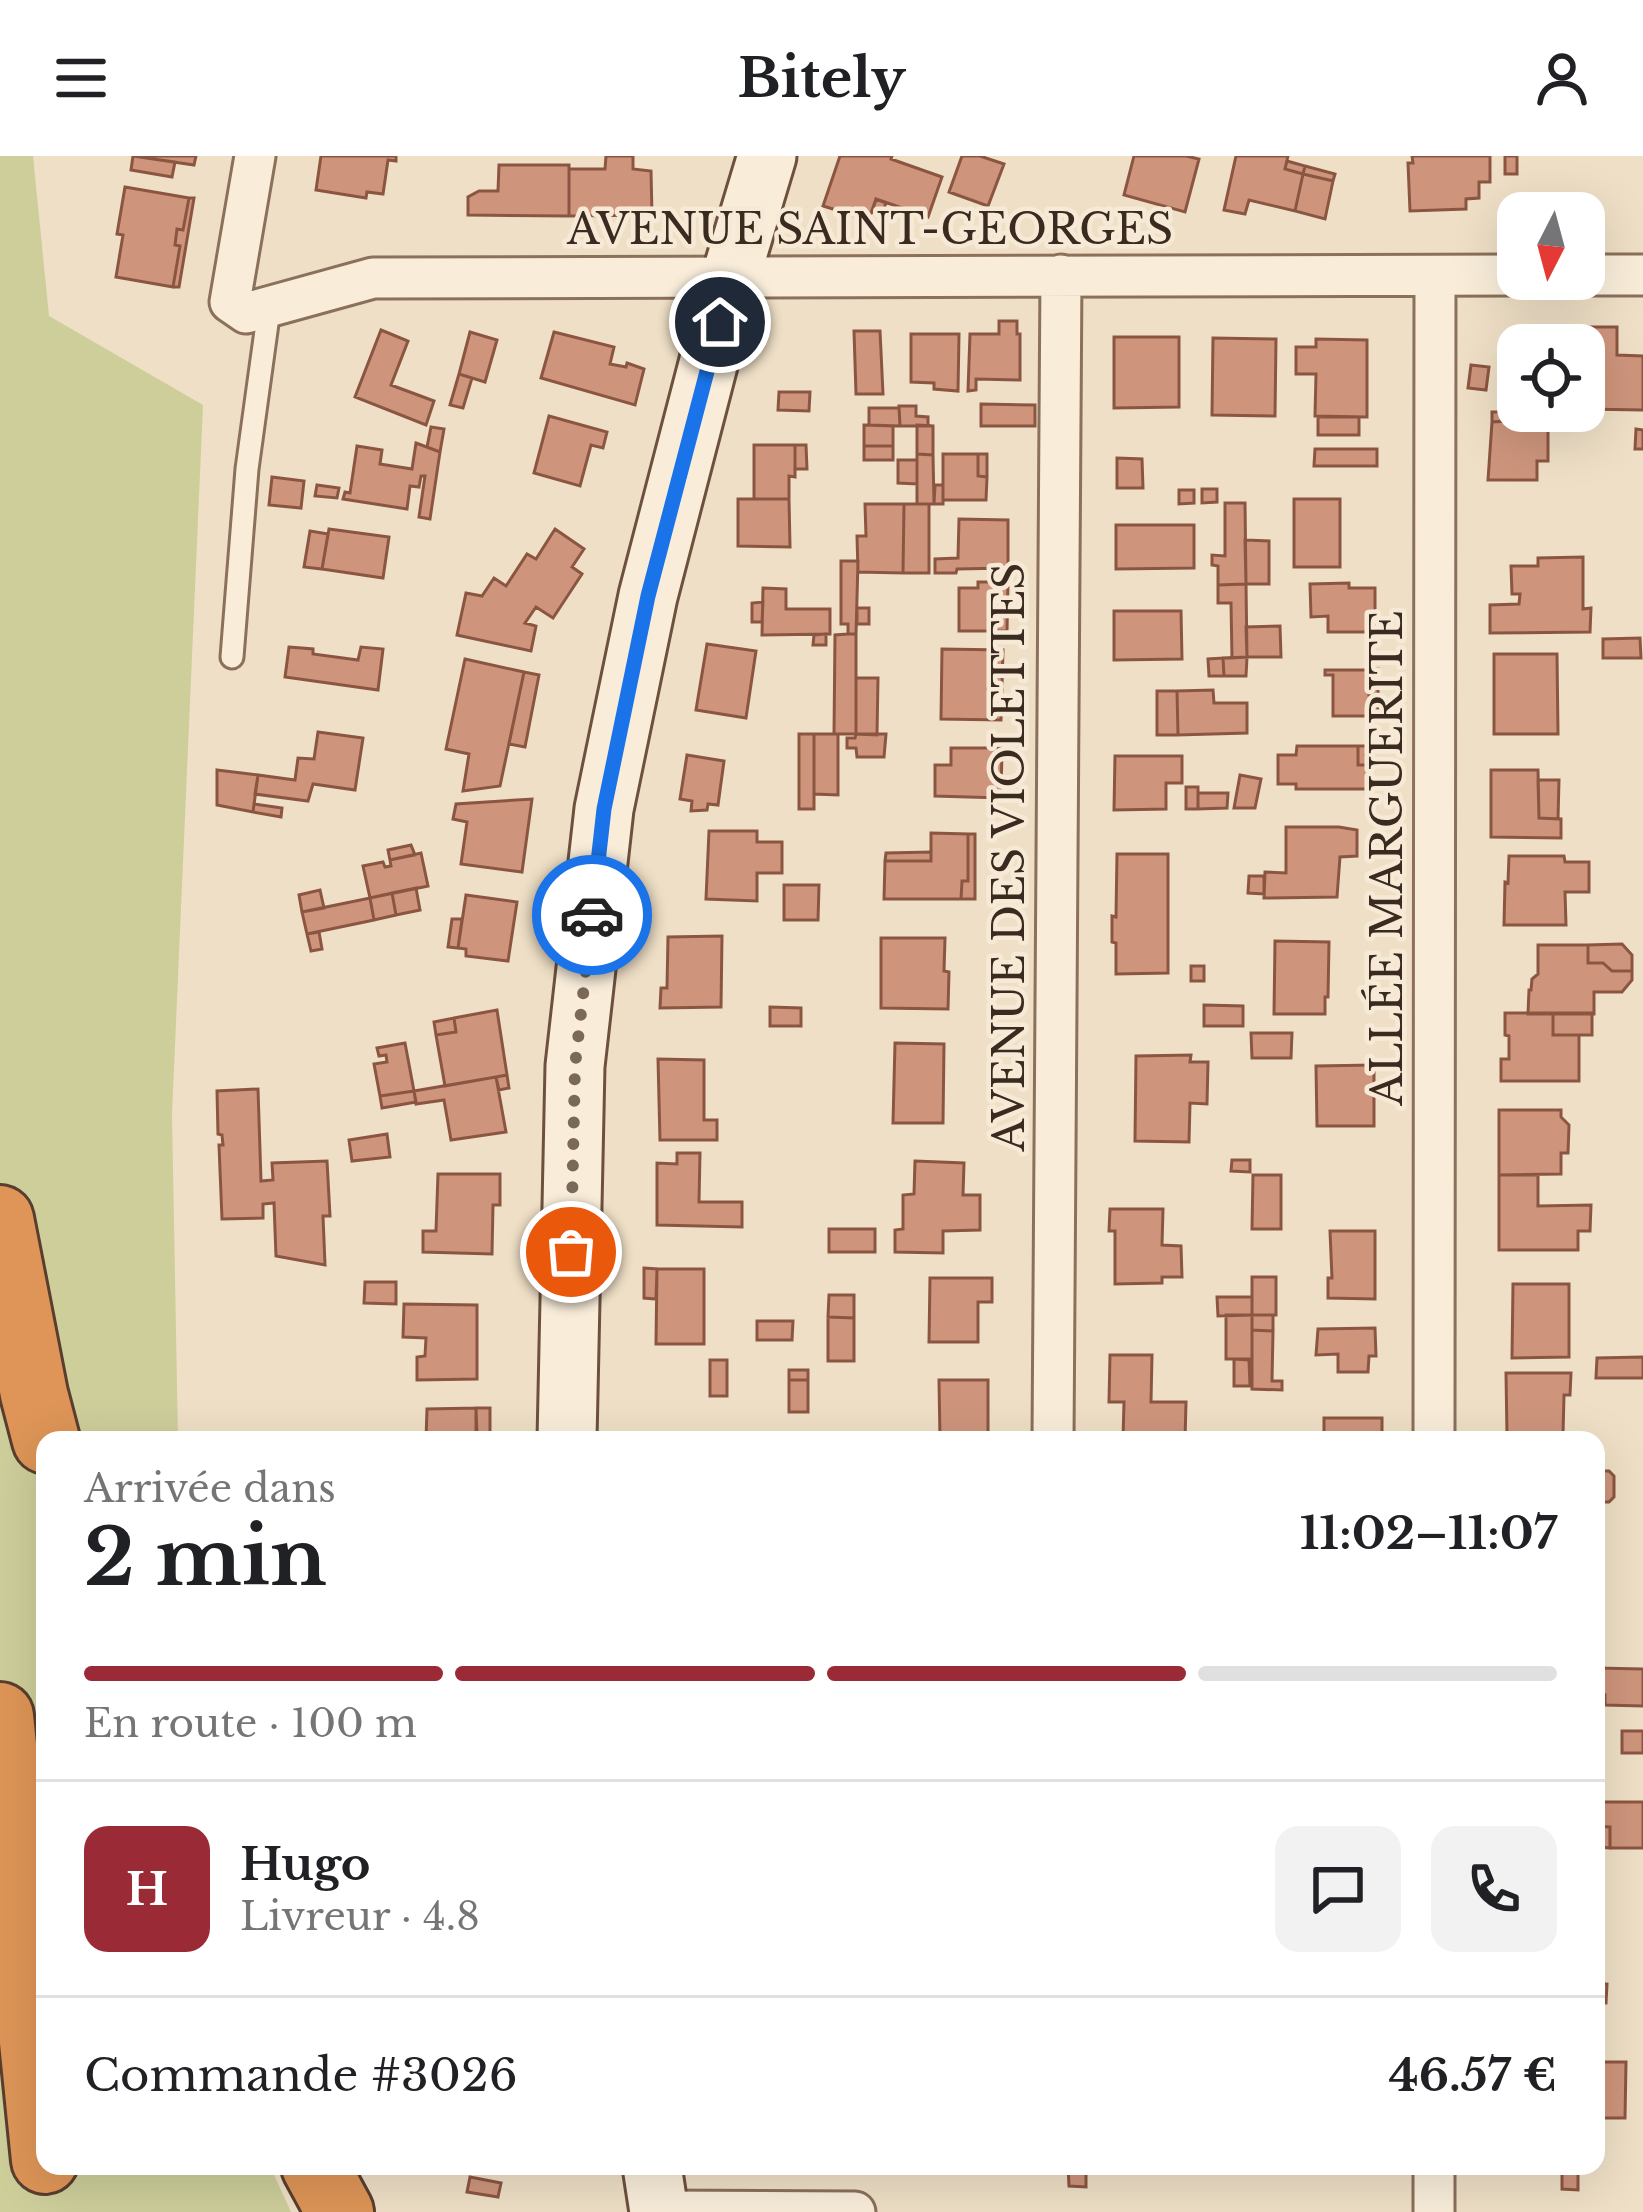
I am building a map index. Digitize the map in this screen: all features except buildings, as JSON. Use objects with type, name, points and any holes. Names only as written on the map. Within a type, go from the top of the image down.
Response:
[{"type":"highway","points":[[0,1219],[44,1431]]},
{"type":"highway","points":[[0,1716],[36,2074]]},
{"type":"highway","points":[[46,2175],[50,2212]]},
{"type":"highway","points":[[320,2175],[340,2212]]},
{"type":"street","name":"AVENUE SAINT-GEORGES","points":[[255,156],[230,302],[246,313],[373,278],[1497,275]]},
{"type":"street","points":[[567,1431],[575,1066],[604,809],[648,596],[766,156]]},
{"type":"street","name":"AVENUE DES VIOLETTES","points":[[1053,1431],[1060,275]]},
{"type":"street","points":[[1605,275],[1643,275]]},
{"type":"street","name":"ALLÉE MARGUERITE","points":[[1434,1431],[1435,276]]},
{"type":"street","points":[[653,2175],[659,2212],[855,2212]]},
{"type":"street","points":[[1433,2212],[1434,2175]]},
{"type":"lane","points":[[232,657],[247,469],[269,308]]},
{"type":"green space","points":[[0,156],[33,156],[49,316],[203,405],[172,1114],[178,1431],[36,1431],[36,2175],[274,2175],[291,2212],[0,2212]]},
{"type":"way so far","points":[[571,1252],[575,1066],[592,915]]},
{"type":"route","points":[[592,915],[604,809],[648,596],[720,322]]}]
